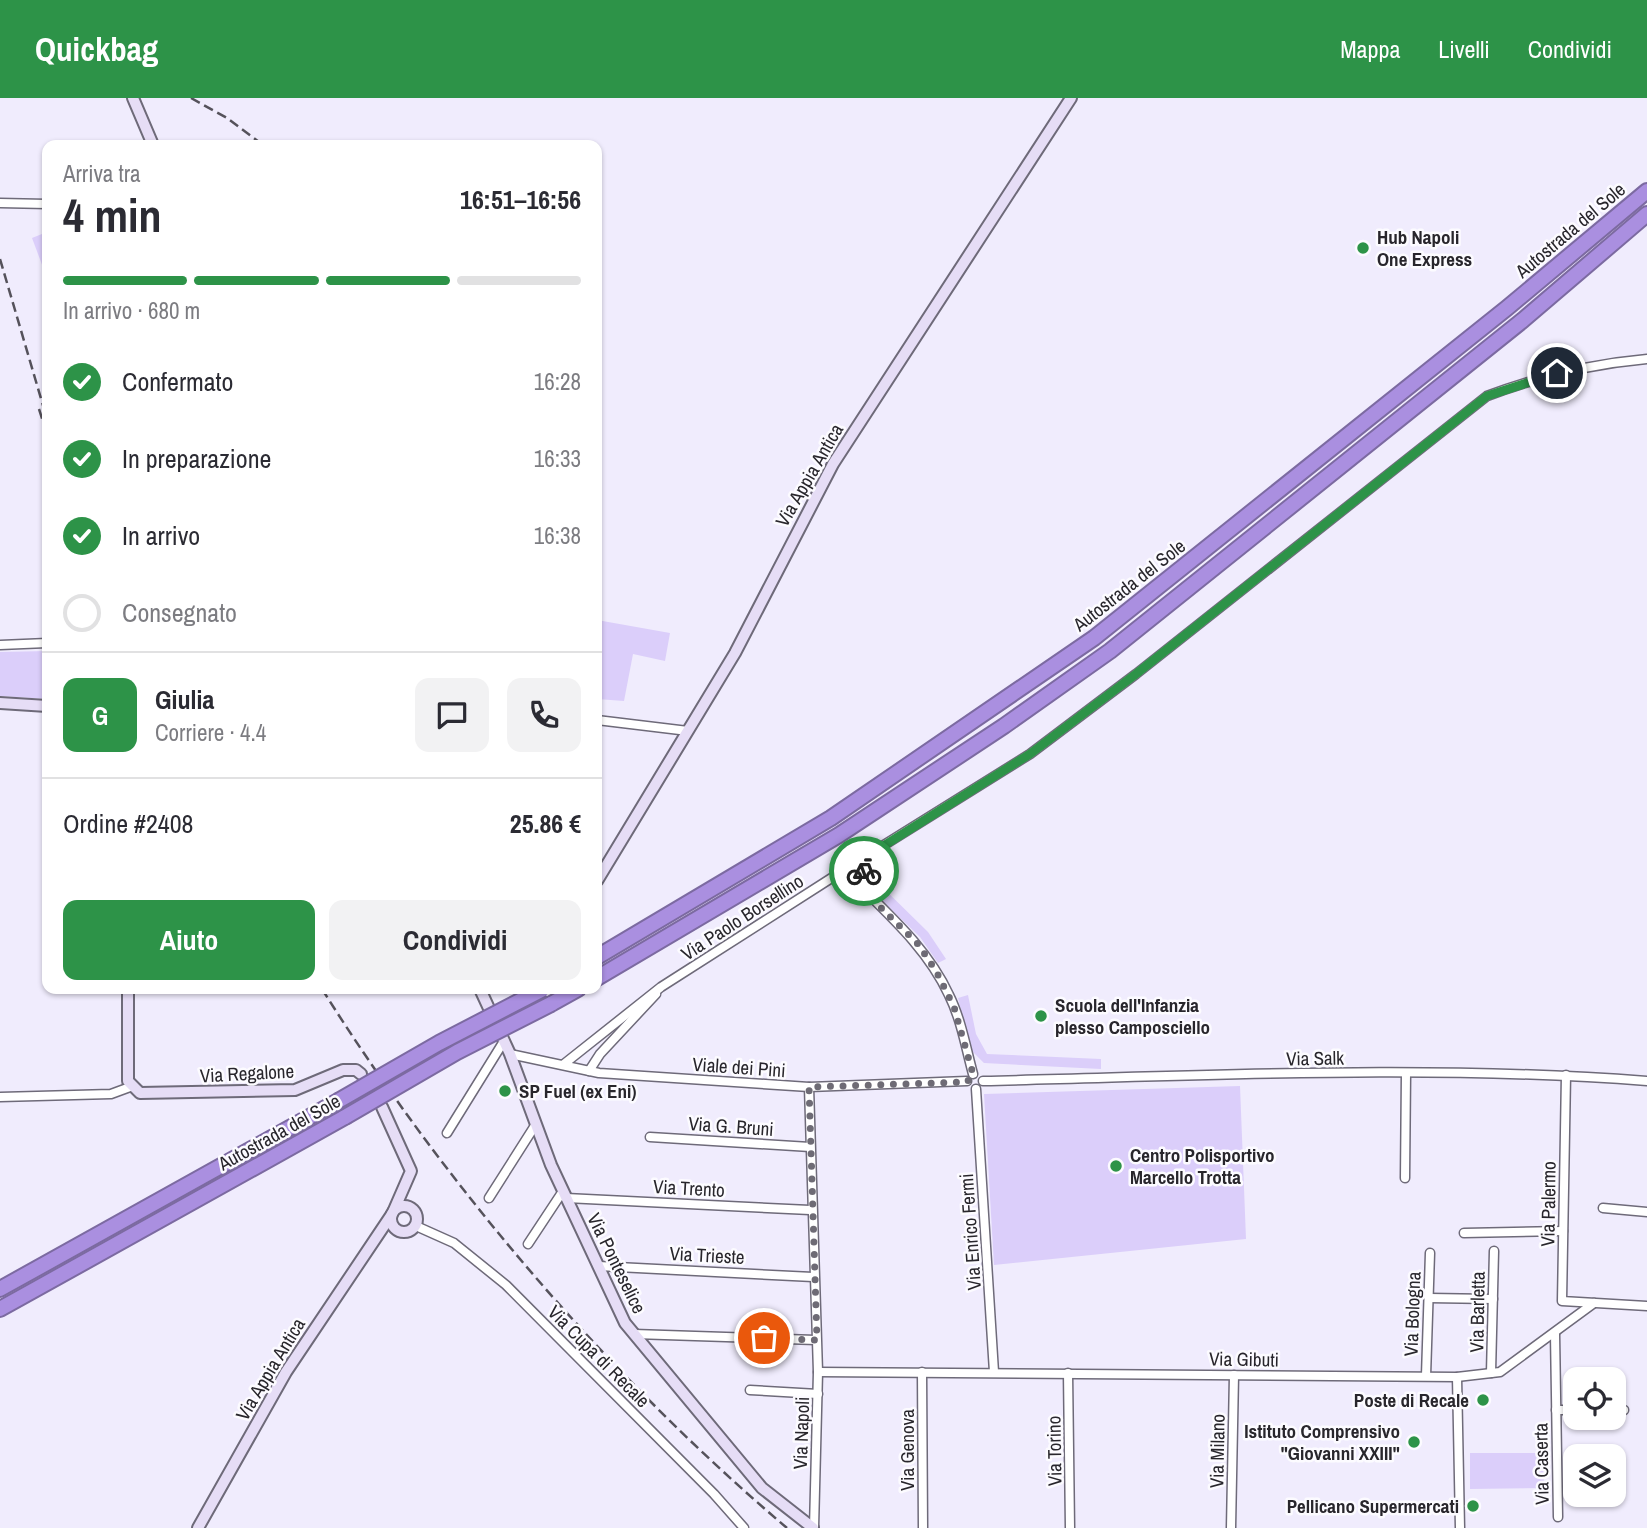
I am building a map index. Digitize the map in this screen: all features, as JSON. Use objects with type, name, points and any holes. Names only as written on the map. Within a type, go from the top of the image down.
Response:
[{"type":"highway","name":"Autostrada del Sole","points":[[602,954],[831,818],[1094,638],[1507,307],[1647,191]]},
{"type":"highway","name":"Autostrada del Sole","points":[[602,975],[839,835],[1004,726],[1110,651],[1523,320],[1647,214]]},
{"type":"highway","name":"Autostrada del Sole","points":[[0,1289],[439,1043],[533,994]]},
{"type":"highway","name":"Autostrada del Sole","points":[[0,1310],[457,1052],[569,994]]},
{"type":"street","points":[[133,98],[151,140]]},
{"type":"street","name":"Via Appia Antica","points":[[602,873],[735,653],[833,464],[1071,98]]},
{"type":"street","points":[[0,204],[42,204]]},
{"type":"street","name":"Via Paolo Borsellino","points":[[564,1064],[661,987],[1040,746],[1487,396],[1536,377],[1611,362],[1647,359]]},
{"type":"street","points":[[0,645],[42,643]]},
{"type":"street","points":[[0,703],[42,706]]},
{"type":"street","points":[[602,721],[688,731]]},
{"type":"street","points":[[864,891],[862,876],[877,850]]},
{"type":"street","points":[[844,870],[918,944],[936,971],[954,1007],[973,1074]]},
{"type":"street","name":"Via Paolo Borsellino","points":[[589,1070],[600,1054],[661,987]]},
{"type":"street","points":[[128,994],[130,1087]]},
{"type":"street","name":"Via Ponteselice","points":[[486,995],[565,1194],[625,1324],[762,1488],[814,1528]]},
{"type":"street","points":[[447,1133],[504,1041]]},
{"type":"street","name":"Viale dei Pini","points":[[510,1054],[589,1070],[809,1087],[967,1082]]},
{"type":"street","name":"Via Regalone","points":[[0,1097],[111,1094],[130,1087],[140,1093],[155,1094],[295,1090],[343,1070],[351,1069],[361,1074]]},
{"type":"street","points":[[1405,1178],[1406,1073]]},
{"type":"street","name":"Via Salk","points":[[983,1081],[1406,1073],[1566,1074],[1647,1080]]},
{"type":"street","points":[[973,1074],[980,1075],[983,1081],[976,1089],[970,1087],[967,1082],[973,1074]]},
{"type":"street","name":"Via Palermo","points":[[1566,1074],[1562,1301],[1594,1303]]},
{"type":"street","name":"Via Napoli","points":[[809,1087],[810,1210],[818,1372],[814,1528]]},
{"type":"street","name":"Via Enrico Fermi","points":[[976,1089],[995,1372]]},
{"type":"street","points":[[380,1233],[409,1232],[416,1226],[418,1217],[406,1197],[410,1164],[382,1107]]},
{"type":"street","points":[[489,1198],[536,1124]]},
{"type":"street","name":"Via G. Bruni","points":[[650,1137],[810,1147]]},
{"type":"street","name":"Via Appia Antica","points":[[198,1528],[286,1372],[380,1233],[406,1187]]},
{"type":"street","points":[[528,1244],[565,1194]]},
{"type":"street","name":"Via Trento","points":[[565,1194],[810,1210]]},
{"type":"street","points":[[400,1232],[391,1222],[393,1212],[404,1206],[414,1209]]},
{"type":"street","points":[[1603,1208],[1647,1212]]},
{"type":"street","name":"Via Cupa di Recale","points":[[416,1226],[454,1243],[506,1285],[714,1494],[744,1528]]},
{"type":"street","points":[[1464,1233],[1563,1231]]},
{"type":"street","name":"Via Barletta","points":[[1491,1373],[1494,1251]]},
{"type":"street","name":"Via Bologna","points":[[1426,1376],[1430,1253]]},
{"type":"street","name":"Via Trieste","points":[[598,1266],[813,1277]]},
{"type":"street","points":[[1429,1298],[1493,1299]]},
{"type":"street","points":[[1594,1303],[1647,1306]]},
{"type":"street","name":"Via Gibuti","points":[[818,1372],[1457,1377],[1500,1372],[1519,1361],[1594,1303]]},
{"type":"street","points":[[634,1334],[817,1340]]},
{"type":"street","name":"Via Caserta","points":[[1555,1334],[1558,1517]]},
{"type":"street","name":"Via Genova","points":[[922,1372],[923,1528]]},
{"type":"street","name":"Via Torino","points":[[1069,1373],[1070,1528]]},
{"type":"street","name":"Via Milano","points":[[1231,1528],[1234,1374]]},
{"type":"street","points":[[1457,1377],[1460,1528]]},
{"type":"street","points":[[750,1390],[818,1394]]},
{"type":"street","name":"Via Caserta","points":[[1556,1410],[1563,1410]]},
{"type":"shaded area","points":[[42,234],[42,265],[32,238]]},
{"type":"shaded area","points":[[602,621],[670,633],[665,661],[633,654],[624,701],[602,699]]},
{"type":"shaded area","points":[[42,651],[42,699],[0,696],[0,652]]},
{"type":"shaded area","points":[[875,880],[928,932],[946,959],[938,963],[920,937],[869,888]]},
{"type":"shaded area","points":[[968,995],[976,1034],[987,1054],[1101,1059],[1101,1069],[984,1063],[970,1049],[958,998]]},
{"type":"shaded area","name":"Centro Polisportivo Marcello Trotta","points":[[1240,1086],[1246,1239],[994,1265],[984,1094]]},
{"type":"shaded area","points":[[1470,1453],[1543,1453],[1544,1488],[1470,1489]]},
{"type":"railway","points":[[191,98],[227,118],[256,140]]},
{"type":"railway","points":[[0,259],[42,402]]},
{"type":"railway","points":[[39,409],[42,418]]},
{"type":"railway","points":[[325,994],[370,1063],[422,1135],[534,1276],[657,1408],[721,1470],[787,1528]]},
{"type":"way so far","points":[[764,1338],[817,1340],[810,1210],[809,1087],[967,1082],[973,1074],[949,994],[918,944],[864,891],[864,871]]},
{"type":"place","name":"Hub Napoli One Express","points":[[1363,248]]},
{"type":"place","name":"Scuola dell'Infanzia plesso Camposciello","points":[[1041,1016]]},
{"type":"place","name":"SP Fuel (ex Eni)","points":[[505,1091]]},
{"type":"place","name":"Centro Polisportivo Marcello Trotta","points":[[1116,1166]]},
{"type":"place","name":"Poste di Recale","points":[[1483,1400]]},
{"type":"place","name":"Istituto Comprensivo \"Giovanni XXIII\"","points":[[1414,1442]]},
{"type":"place","name":"Pellicano Supermercati","points":[[1473,1506]]},
{"type":"route","points":[[864,871],[877,850],[1030,754],[1136,674],[1487,396],[1536,377],[1557,373]]}]
